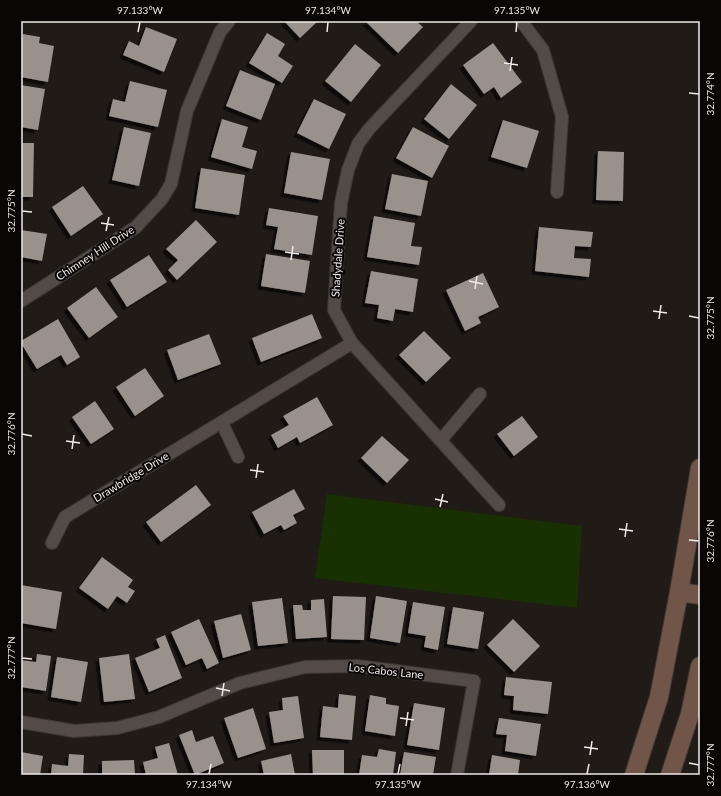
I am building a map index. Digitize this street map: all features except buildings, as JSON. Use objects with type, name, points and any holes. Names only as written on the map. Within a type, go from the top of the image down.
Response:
[{"type":"main road","points":[[634,775],[659,698],[700,468]]},
{"type":"main road","points":[[679,592],[700,595]]},
{"type":"main road","points":[[670,775],[690,714],[700,666]]},
{"type":"street","name":"Chimney Hill Drive","points":[[21,300],[136,227],[162,199],[171,184],[187,111],[220,32],[229,21]]},
{"type":"street","name":"Shadydale Drive","points":[[471,21],[369,129],[358,144],[348,170],[341,203],[334,310],[352,343],[499,505]]},
{"type":"street","points":[[521,21],[543,50],[562,117],[557,192]]},
{"type":"street","name":"Drawbridge Drive","points":[[52,543],[64,517],[222,423],[352,343]]},
{"type":"street","points":[[441,440],[480,394]]},
{"type":"street","points":[[222,423],[238,457]]},
{"type":"street","name":"Los Cabos Lane","points":[[21,722],[74,731],[117,728],[159,717],[240,683],[305,667],[357,666],[474,681],[457,775]]},
{"type":"green space","points":[[327,494],[582,526],[577,608],[315,578]]}]
